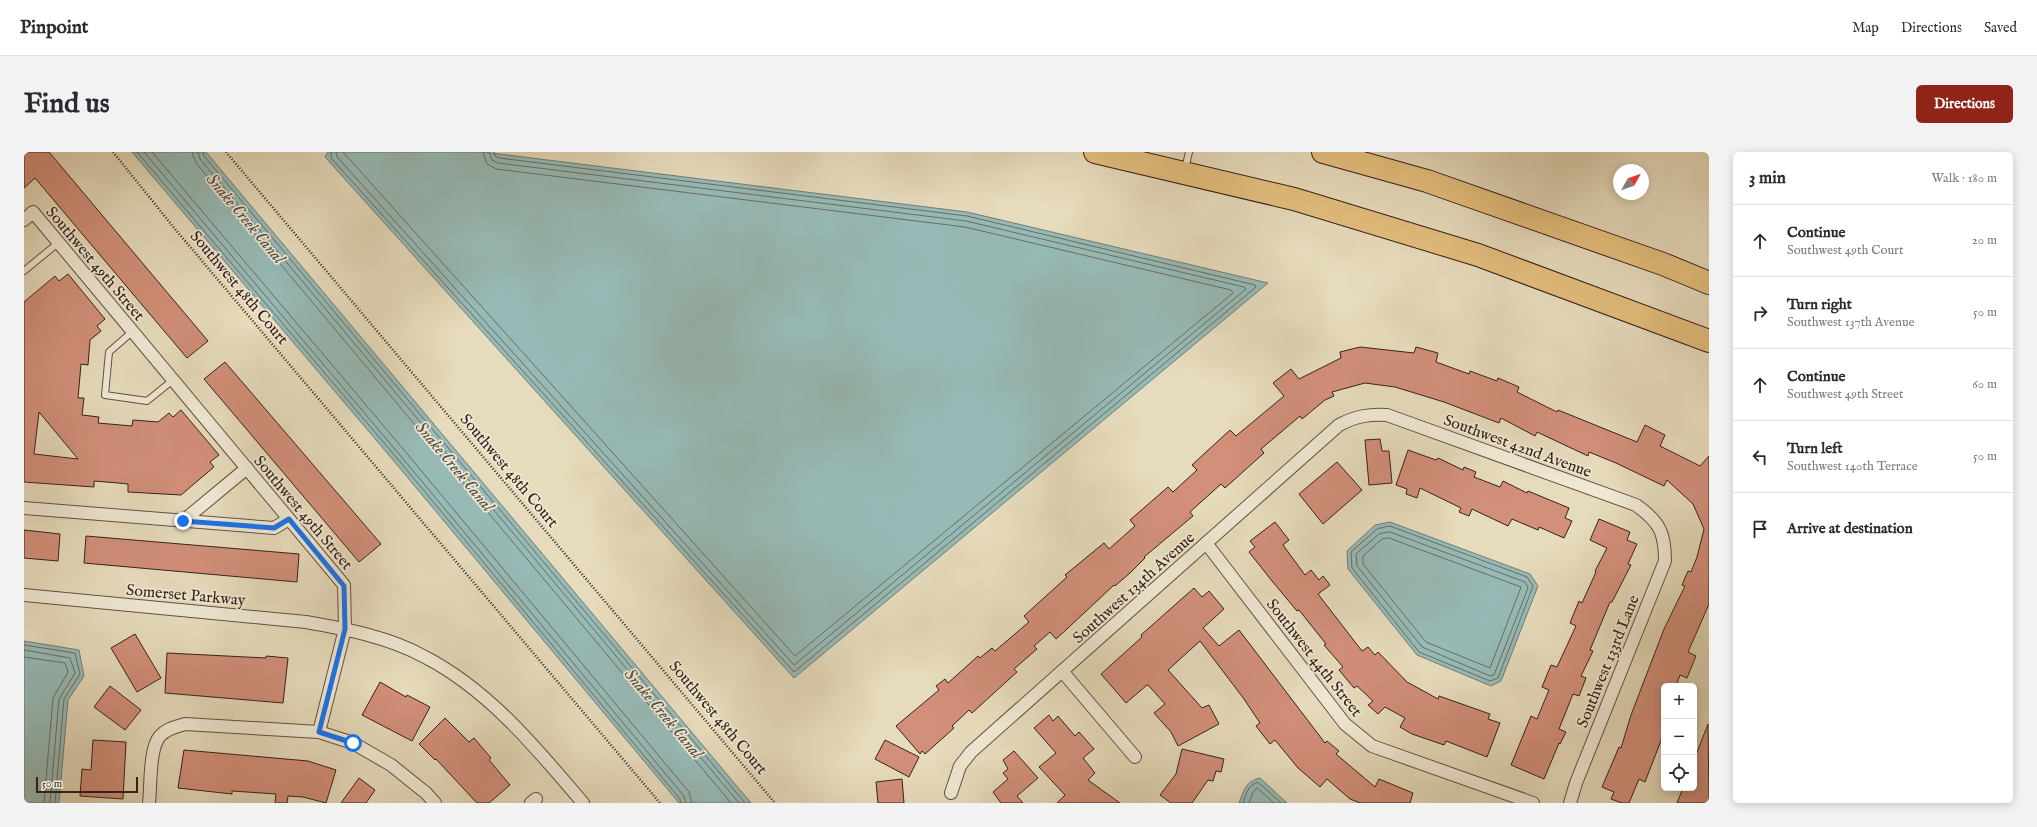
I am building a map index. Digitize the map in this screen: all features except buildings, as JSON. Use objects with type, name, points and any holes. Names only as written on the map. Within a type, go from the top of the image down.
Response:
[{"type":"highway","points":[[1095,152],[1187,162],[1294,199],[1478,255],[1709,341]]},
{"type":"highway","points":[[1323,152],[1427,181],[1663,264],[1709,283]]},
{"type":"street","name":"Southwest 49th Street","points":[[28,216],[58,243],[344,586],[345,629],[319,732]]},
{"type":"street","name":"Southwest 42nd Avenue","points":[[1353,418],[1370,414],[1388,415],[1636,505],[1651,516],[1662,530]]},
{"type":"street","name":"Southwest 134th Avenue","points":[[951,793],[960,766],[971,752],[1339,425],[1353,418]]},
{"type":"street","points":[[183,521],[247,468]]},
{"type":"street","points":[[24,508],[274,528],[289,519]]},
{"type":"street","name":"Southwest 133rd Lane","points":[[1570,803],[1576,784],[1664,561],[1665,545],[1662,530]]},
{"type":"street","name":"Southwest 44th Street","points":[[1206,543],[1345,724],[1372,746],[1533,803]]},
{"type":"street","name":"Somerset Parkway","points":[[24,595],[306,622],[345,629]]},
{"type":"street","points":[[345,629],[389,642],[424,656],[471,686],[516,728],[583,803]]},
{"type":"street","points":[[1062,671],[1135,757]]},
{"type":"street","points":[[149,803],[154,747],[159,736],[169,729],[185,724],[319,732],[353,743],[391,765],[426,792],[435,803]]},
{"type":"lane","points":[[24,271],[58,243]]},
{"type":"lane","points":[[132,332],[109,352],[105,395],[147,401],[173,380]]},
{"type":"path","name":"Southwest 48th Court","points":[[113,152],[180,235],[660,803]]},
{"type":"path","name":"Southwest 48th Court","points":[[226,152],[775,803]]},
{"type":"water","name":"Snake Creek Canal","points":[[132,152],[206,152],[751,803],[679,803],[393,460]]},
{"type":"water","points":[[328,152],[483,152],[967,212],[1268,283],[794,678],[325,157]]},
{"type":"water","points":[[1390,522],[1530,574],[1538,586],[1501,681],[1491,686],[1417,655],[1348,569],[1347,551],[1375,525]]},
{"type":"water","points":[[24,641],[79,650],[84,676],[68,700],[59,803],[24,803]]},
{"type":"water","points":[[1260,778],[1287,803],[1239,803],[1246,787],[1255,779]]},
{"type":"route","points":[[183,521],[274,528],[289,519],[344,586],[345,629],[319,732],[353,743]]}]
